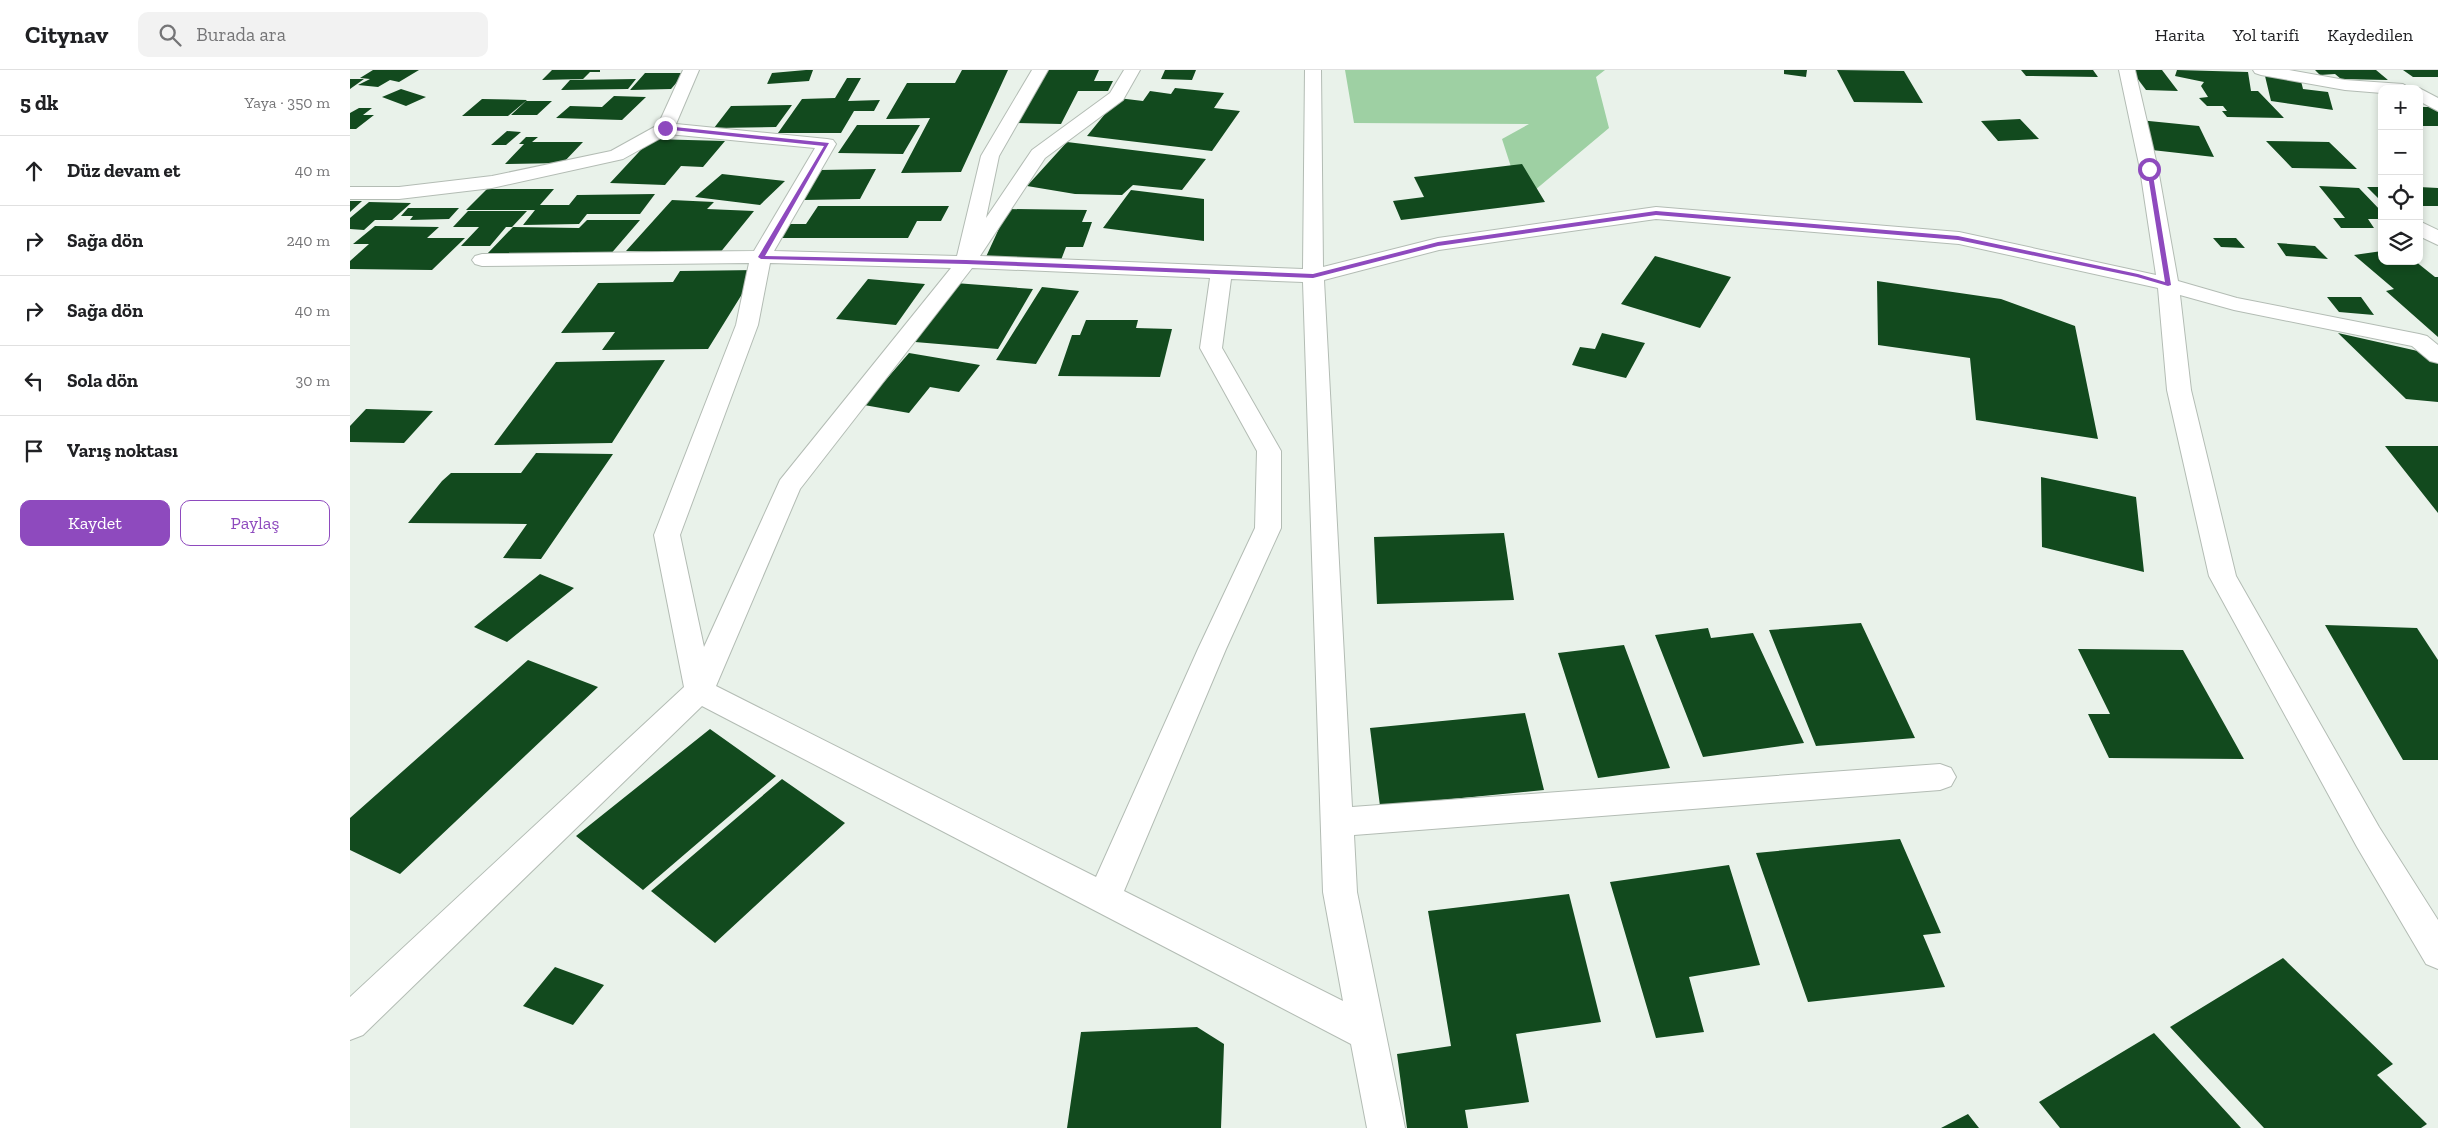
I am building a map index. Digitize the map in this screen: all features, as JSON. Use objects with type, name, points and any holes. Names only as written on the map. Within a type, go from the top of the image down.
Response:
[{"type":"street","points":[[665,128],[691,70]]},
{"type":"street","points":[[966,262],[990,156],[1040,70]]},
{"type":"street","points":[[350,1022],[699,691],[789,486],[966,262],[1038,154],[1116,96],[1132,70]]},
{"type":"street","points":[[1313,70],[1313,276],[1340,892],[1386,1128]]},
{"type":"street","points":[[2127,70],[2149,169],[2168,285],[2179,390],[2223,576],[2368,837],[2438,952]]},
{"type":"street","points":[[2261,70],[2345,85],[2378,87]]},
{"type":"street","points":[[2388,70],[2409,85]]},
{"type":"street","points":[[2423,95],[2438,106]]},
{"type":"street","points":[[350,193],[399,193],[492,182],[617,155],[665,128],[827,144],[761,257],[747,325],[667,536],[699,691]]},
{"type":"street","points":[[482,260],[761,257],[966,262],[1313,276],[1438,244],[1656,213],[1958,238],[2138,276],[2234,304],[2420,341],[2438,356]]},
{"type":"street","points":[[2423,230],[2438,239]]},
{"type":"street","points":[[1104,898],[1212,649],[1268,528],[1269,451],[1211,348],[1222,273]]},
{"type":"street","points":[[699,691],[1368,1033]]},
{"type":"street","points":[[1338,822],[1940,777]]},
{"type":"green space","points":[[1345,70],[1605,70],[1596,77],[1609,128],[1522,201],[1502,139],[1529,124],[1354,123]]},
{"type":"building","points":[[373,70],[419,70],[399,82],[390,80],[378,87],[358,85],[370,79],[360,78]]},
{"type":"building","points":[[552,70],[600,70],[600,72],[590,72],[583,79],[542,80]]},
{"type":"building","points":[[813,70],[809,81],[767,84],[772,73]]},
{"type":"building","points":[[962,70],[1008,70],[961,172],[901,173],[930,118],[886,119],[907,83],[955,83]]},
{"type":"building","points":[[1046,70],[1099,70],[1094,81],[1113,81],[1108,91],[1078,91],[1061,124],[1017,123]]},
{"type":"building","points":[[1165,70],[1196,70],[1192,80],[1161,79]]},
{"type":"building","points":[[1784,70],[1807,70],[1806,77],[1784,74]]},
{"type":"building","points":[[1837,70],[1904,71],[1923,103],[1854,102]]},
{"type":"building","points":[[2021,70],[2093,70],[2098,77],[2026,76]]},
{"type":"building","points":[[2131,70],[2162,70],[2178,91],[2146,90]]},
{"type":"building","points":[[2177,70],[2248,72],[2251,91],[2258,91],[2284,118],[2227,117],[2222,111],[2227,111],[2223,106],[2207,106],[2199,98],[2208,97],[2201,86],[2204,82],[2175,76]]},
{"type":"building","points":[[2315,70],[2376,70],[2388,80],[2341,79],[2335,74],[2320,75]]},
{"type":"building","points":[[2403,70],[2438,70],[2438,77],[2413,77]]},
{"type":"building","points":[[645,73],[685,73],[671,89],[630,90]]},
{"type":"building","points":[[2265,76],[2301,81],[2303,89],[2328,92],[2333,110],[2271,101]]},
{"type":"building","points":[[847,78],[861,78],[848,101],[880,100],[874,111],[854,111],[841,133],[778,133],[802,99],[835,98]]},
{"type":"building","points":[[350,79],[364,79],[350,89]]},
{"type":"building","points":[[636,79],[628,89],[561,90],[570,80]]},
{"type":"building","points":[[1175,88],[1224,93],[1214,108],[1240,111],[1212,151],[1087,136],[1118,98],[1143,101],[1150,91],[1171,94]]},
{"type":"building","points":[[401,89],[426,97],[406,106],[382,97]]},
{"type":"building","points":[[614,96],[646,97],[622,120],[556,118],[570,106],[602,107]]},
{"type":"building","points":[[482,99],[527,100],[508,116],[462,116]]},
{"type":"building","points":[[526,101],[552,101],[537,115],[511,115]]},
{"type":"building","points":[[792,105],[776,127],[714,128],[731,106]]},
{"type":"building","points":[[2423,107],[2433,107],[2438,111],[2438,126],[2423,126]]},
{"type":"building","points":[[359,108],[372,108],[363,115],[374,115],[356,129],[350,129],[350,113]]},
{"type":"building","points":[[2020,119],[2039,139],[1998,141],[1981,121]]},
{"type":"building","points":[[2139,120],[2199,126],[2214,157],[2152,150]]},
{"type":"building","points":[[857,125],[920,125],[903,154],[838,153]]},
{"type":"building","points":[[507,131],[521,132],[506,145],[491,145]]},
{"type":"building","points":[[526,137],[538,137],[532,142],[583,142],[563,163],[505,164],[524,144],[519,144]]},
{"type":"building","points":[[651,139],[725,141],[703,167],[681,166],[665,185],[610,183]]},
{"type":"building","points":[[2266,141],[2329,142],[2357,169],[2292,168]]},
{"type":"building","points":[[1067,142],[1206,159],[1182,190],[1133,185],[1122,195],[1075,194],[1027,186]]},
{"type":"building","points":[[1522,164],[1545,202],[1401,220],[1393,201],[1424,197],[1414,177]]},
{"type":"building","points":[[876,169],[860,199],[803,200],[821,170]]},
{"type":"building","points":[[722,174],[785,181],[760,205],[695,197]]},
{"type":"building","points":[[2319,186],[2359,188],[2378,208],[2378,219],[2368,219],[2374,228],[2341,228],[2333,218],[2345,218]]},
{"type":"building","points":[[2367,187],[2378,187],[2378,198]]},
{"type":"building","points":[[2423,187],[2438,188],[2438,206],[2423,206]]},
{"type":"building","points":[[487,189],[554,189],[540,205],[569,205],[577,195],[655,194],[640,214],[587,214],[579,224],[523,225],[535,210],[466,210]]},
{"type":"building","points":[[1131,190],[1204,199],[1204,241],[1103,228]]},
{"type":"building","points":[[672,200],[714,202],[707,209],[754,211],[719,254],[626,251]]},
{"type":"building","points":[[350,201],[362,201],[350,212]]},
{"type":"building","points":[[369,202],[411,203],[392,220],[375,220],[364,230],[350,229],[350,218]]},
{"type":"building","points":[[818,206],[949,206],[941,221],[917,221],[908,238],[781,238],[790,224],[806,224]]},
{"type":"building","points":[[408,208],[459,208],[449,219],[410,220],[413,216],[401,216]]},
{"type":"building","points":[[1008,209],[1087,210],[1082,222],[1092,222],[1083,247],[1066,247],[1061,260],[985,259]]},
{"type":"building","points":[[468,211],[527,211],[512,227],[506,227],[490,246],[461,246],[479,227],[453,227]]},
{"type":"building","points":[[587,220],[640,220],[609,256],[487,254],[513,227],[579,228]]},
{"type":"building","points":[[375,226],[439,227],[427,238],[465,238],[432,270],[350,269],[350,261],[369,244],[353,244]]},
{"type":"building","points":[[2213,238],[2236,238],[2245,248],[2221,247]]},
{"type":"building","points":[[2277,243],[2315,246],[2328,259],[2286,256]]},
{"type":"building","points":[[2378,252],[2378,265],[2420,265],[2435,277],[2438,277],[2438,337],[2386,291],[2394,289],[2354,255]]},
{"type":"building","points":[[1655,256],[1731,277],[1700,328],[1621,304]]},
{"type":"building","points":[[757,270],[708,349],[602,350],[615,332],[561,333],[598,283],[673,282],[680,271]]},
{"type":"building","points":[[868,279],[925,284],[896,325],[836,319]]},
{"type":"building","points":[[1877,281],[2001,299],[2075,326],[2098,439],[1976,420],[1970,358],[1878,345]]},
{"type":"building","points":[[955,283],[1033,289],[998,349],[915,342]]},
{"type":"building","points":[[1042,287],[1079,291],[1036,364],[996,360]]},
{"type":"building","points":[[2327,297],[2361,297],[2374,315],[2339,312]]},
{"type":"building","points":[[1086,320],[1138,320],[1136,328],[1172,329],[1160,377],[1058,376],[1072,335],[1080,335]]},
{"type":"building","points":[[1602,333],[1645,343],[1626,378],[1572,365],[1580,347],[1595,349]]},
{"type":"building","points":[[2338,333],[2431,354],[2438,360],[2438,402],[2406,399]]},
{"type":"building","points":[[909,353],[980,365],[959,392],[930,387],[909,413],[864,405]]},
{"type":"building","points":[[665,360],[612,443],[494,445],[556,362]]},
{"type":"building","points":[[366,409],[433,411],[404,443],[350,442],[350,426]]},
{"type":"building","points":[[2385,446],[2438,446],[2438,513]]},
{"type":"building","points":[[536,453],[613,454],[541,559],[503,558],[527,524],[408,523],[442,481],[451,473],[521,473]]},
{"type":"building","points":[[2041,477],[2136,497],[2144,572],[2042,547]]},
{"type":"building","points":[[1504,533],[1514,600],[1377,604],[1374,537]]},
{"type":"building","points":[[540,574],[574,588],[507,642],[474,627]]},
{"type":"building","points":[[1861,623],[1915,738],[1816,746],[1769,630]]},
{"type":"building","points":[[2325,625],[2417,628],[2438,660],[2438,760],[2403,760]]},
{"type":"building","points":[[1708,628],[1711,638],[1753,633],[1804,743],[1703,757],[1655,635]]},
{"type":"building","points":[[1624,645],[1670,768],[1598,778],[1558,653]]},
{"type":"building","points":[[2078,649],[2183,650],[2244,759],[2109,758],[2088,714],[2110,714]]},
{"type":"building","points":[[528,660],[598,687],[400,874],[350,850],[350,818]]},
{"type":"building","points":[[1525,713],[1544,790],[1380,806],[1370,728]]},
{"type":"building","points":[[710,729],[776,776],[643,890],[576,836]]},
{"type":"building","points":[[782,779],[845,823],[715,943],[651,891]]},
{"type":"building","points":[[1900,839],[1941,933],[1923,935],[1945,987],[1808,1002],[1756,853]]},
{"type":"building","points":[[1729,865],[1760,965],[1689,977],[1704,1032],[1656,1038],[1610,882]]},
{"type":"building","points":[[1569,894],[1601,1022],[1516,1034],[1529,1102],[1465,1110],[1468,1128],[1407,1128],[1397,1054],[1451,1046],[1428,911]]},
{"type":"building","points":[[2283,958],[2393,1064],[2377,1075],[2427,1124],[2421,1128],[2264,1128],[2170,1027]]},
{"type":"building","points":[[555,967],[604,985],[573,1025],[523,1006]]},
{"type":"building","points":[[1197,1027],[1224,1044],[1221,1128],[1067,1128],[1081,1032]]},
{"type":"building","points":[[2154,1033],[2241,1128],[2060,1128],[2039,1102]]},
{"type":"building","points":[[1968,1114],[1979,1128],[1941,1128]]},
{"type":"route","points":[[665,128],[827,144],[761,257],[966,262],[1313,276],[1438,244],[1656,213],[1958,238],[2138,276],[2168,285],[2149,169]]}]
